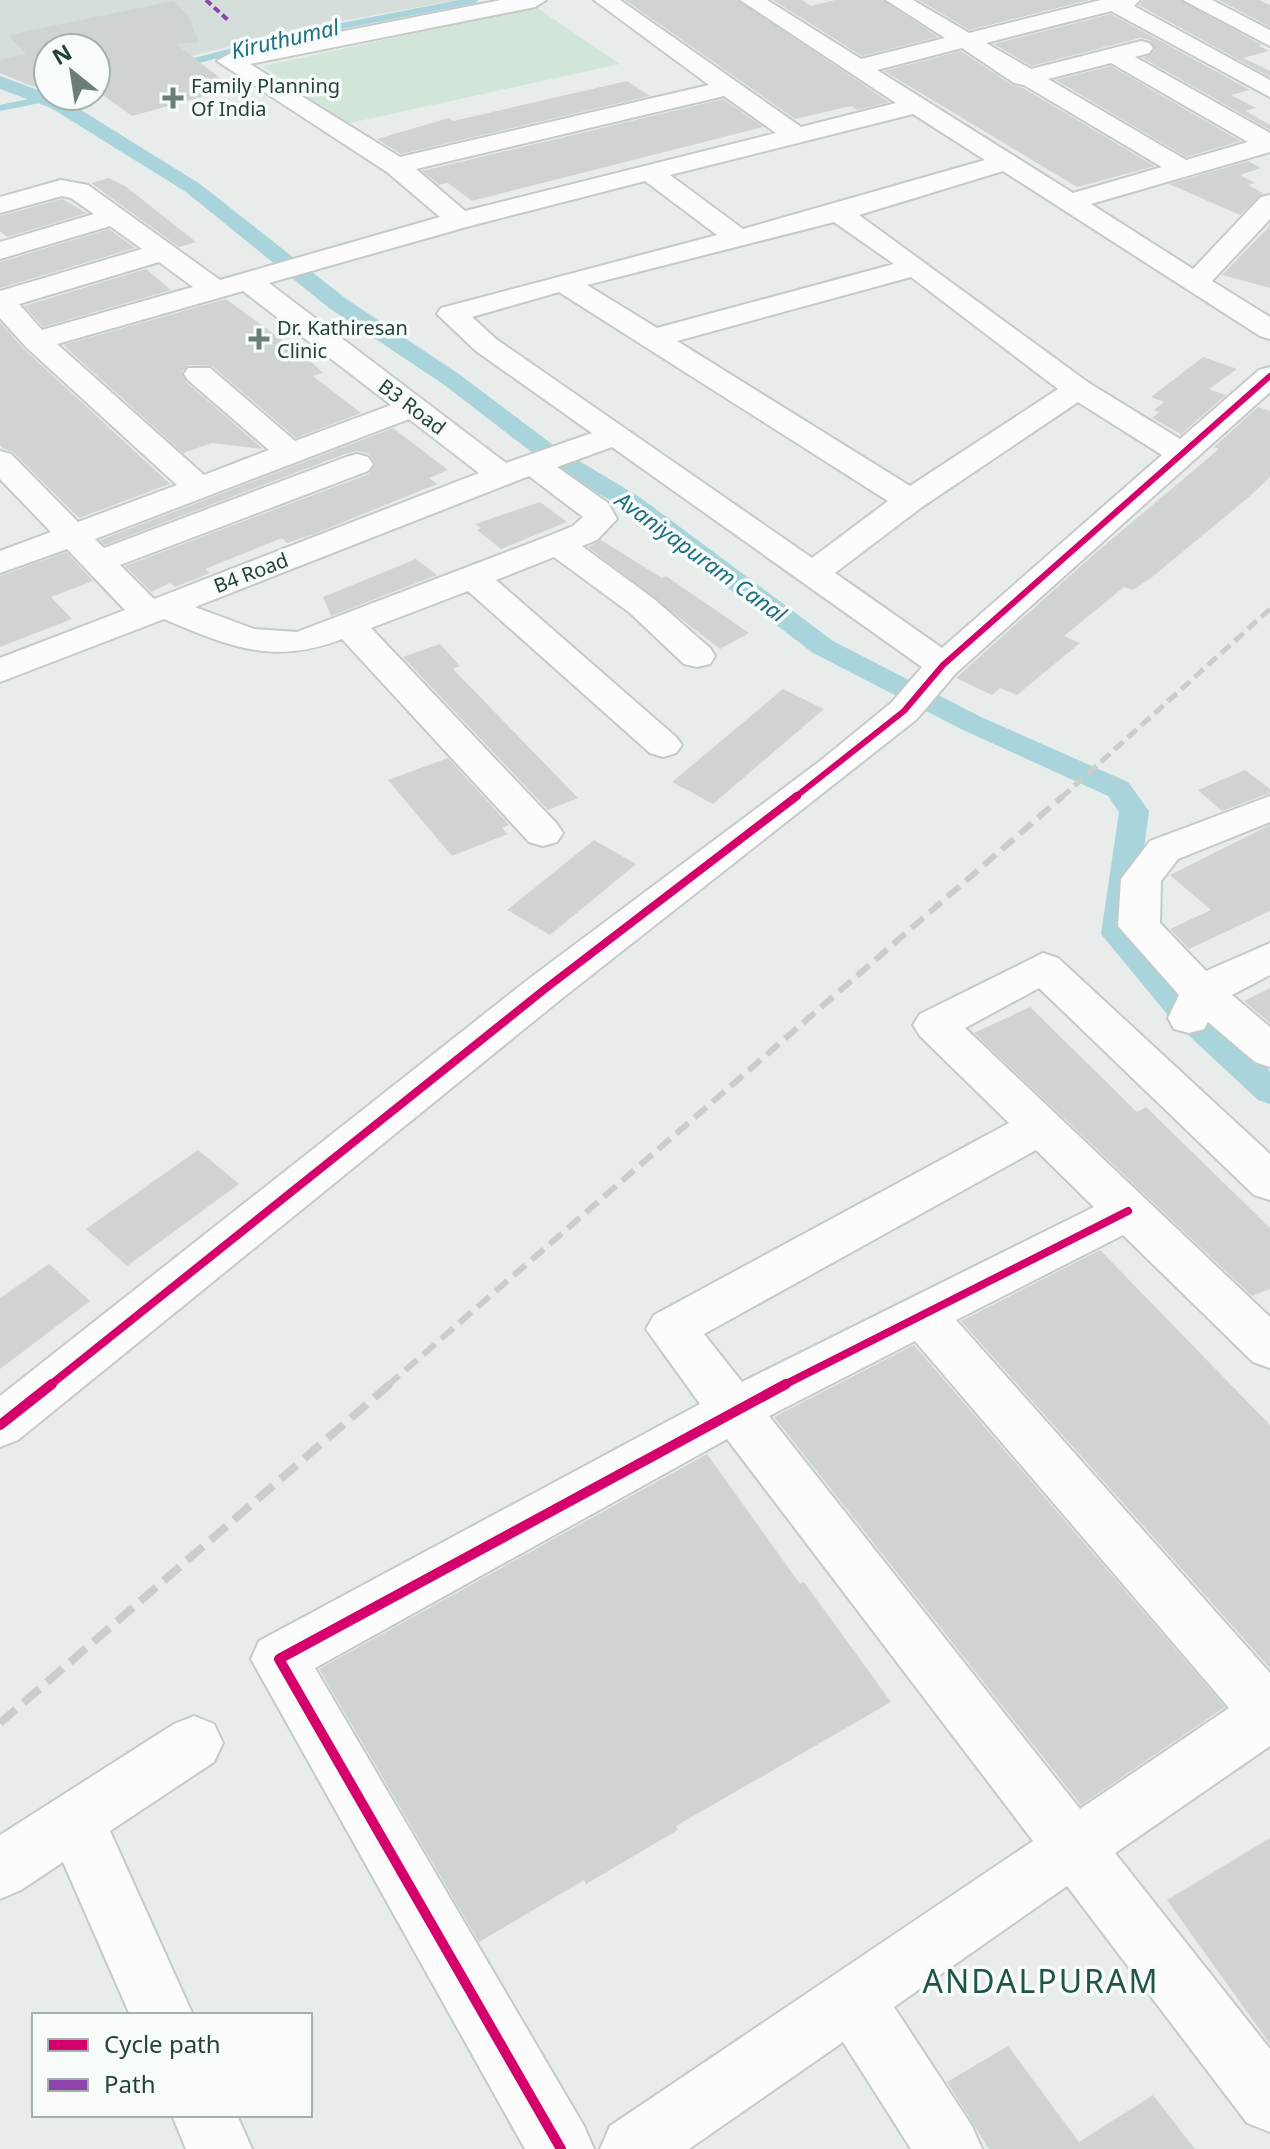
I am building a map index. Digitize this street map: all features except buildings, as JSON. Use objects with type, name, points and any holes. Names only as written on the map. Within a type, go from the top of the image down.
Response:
[{"type":"street","points":[[460,220],[396,166],[229,61],[535,0]]},
{"type":"street","points":[[605,0],[797,136]]},
{"type":"street","points":[[751,0],[1270,330]]},
{"type":"street","points":[[901,0],[1023,78],[1183,169]]},
{"type":"street","points":[[1194,0],[1270,39]]},
{"type":"street","points":[[859,67],[1122,2],[1177,39],[1270,90]]},
{"type":"street","points":[[1023,78],[1177,39]]},
{"type":"street","points":[[1114,55],[1270,144]]},
{"type":"street","points":[[1232,69],[1270,60]]},
{"type":"street","points":[[396,166],[727,88]]},
{"type":"street","points":[[36,341],[460,220],[918,105]]},
{"type":"street","points":[[1070,202],[1270,144]]},
{"type":"street","points":[[924,687],[815,572],[614,436],[451,316],[453,312],[466,307],[838,213],[1006,162]]},
{"type":"street","points":[[649,172],[738,238]]},
{"type":"street","points":[[0,205],[51,190],[71,188],[166,251],[213,288]]},
{"type":"street","points":[[1195,283],[1270,203]]},
{"type":"street","points":[[838,213],[916,267],[1078,389],[1180,453]]},
{"type":"street","points":[[0,251],[116,216]]},
{"type":"street","points":[[166,251],[0,301],[36,341],[199,488]]},
{"type":"street","points":[[654,338],[916,267]]},
{"type":"street","name":"B3 Road","points":[[247,280],[413,407],[596,510],[600,519],[585,533],[558,544]]},
{"type":"street","points":[[563,282],[910,500]]},
{"type":"street","points":[[199,374],[291,453]]},
{"type":"street","points":[[0,1425],[545,989],[833,769],[1180,453],[1270,376]]},
{"type":"street","points":[[815,572],[910,500],[1078,389]]},
{"type":"street","points":[[0,563],[413,407]]},
{"type":"street","name":"B4 Road","points":[[0,671],[614,436]]},
{"type":"street","points":[[0,461],[97,562],[156,610],[258,642],[283,645],[303,642],[558,544],[642,606],[697,656]]},
{"type":"street","points":[[97,562],[357,464]]},
{"type":"street","points":[[473,577],[663,745]]},
{"type":"street","points":[[348,625],[543,833]]},
{"type":"street","points":[[1270,808],[1164,850],[1141,879],[1139,926],[1195,1005],[1270,1051]]},
{"type":"street","points":[[1195,1005],[1270,957]]},
{"type":"street","points":[[1270,1182],[1043,968],[935,1025],[1270,1348]]},
{"type":"street","points":[[1040,1127],[671,1329],[1270,2100]]},
{"type":"street","points":[[561,2149],[279,1659],[734,1410],[1128,1211]]},
{"type":"street","points":[[633,2149],[1270,1714],[922,1315]]},
{"type":"street","points":[[0,1869],[194,1743]]},
{"type":"street","points":[[75,1821],[161,2013]]},
{"type":"street","points":[[852,1999],[949,2149]]},
{"type":"street","points":[[205,2117],[219,2149]]},
{"type":"shaded area","points":[[0,0],[458,0],[299,29],[112,76],[112,32],[32,32],[32,85],[0,71]]},
{"type":"green space","points":[[536,7],[620,64],[341,125],[263,66]]},
{"type":"waterway","name":"Kiruthumal","points":[[187,63],[295,35],[475,0]]},
{"type":"waterway","name":"Avaniyapuram Canal","points":[[0,82],[58,104],[193,188],[337,303],[451,379],[547,452],[632,503],[823,647],[971,723],[1118,789],[1134,811],[1117,934],[1183,1011],[1270,1091]]},
{"type":"waterway","name":"Kiruthumal","points":[[0,108],[32,101]]},
{"type":"railway","points":[[1061,798],[1270,609]]},
{"type":"railway","points":[[387,1386],[1063,796]]},
{"type":"railway","points":[[0,1723],[390,1384]]},
{"type":"marked path","points":[[206,0],[228,20]]},
{"type":"cycle path","points":[[0,1425],[545,989],[904,711],[943,665],[1270,376]]},
{"type":"cycle path","points":[[561,2149],[279,1659],[734,1410],[1128,1211]]},
{"type":"place","name":"Family Planning Of India","points":[[173,98]]},
{"type":"place","name":"Dr. Kathiresan Clinic","points":[[259,339]]},
{"type":"district","name":"ANDALPURAM","points":[[1041,1982]]}]
